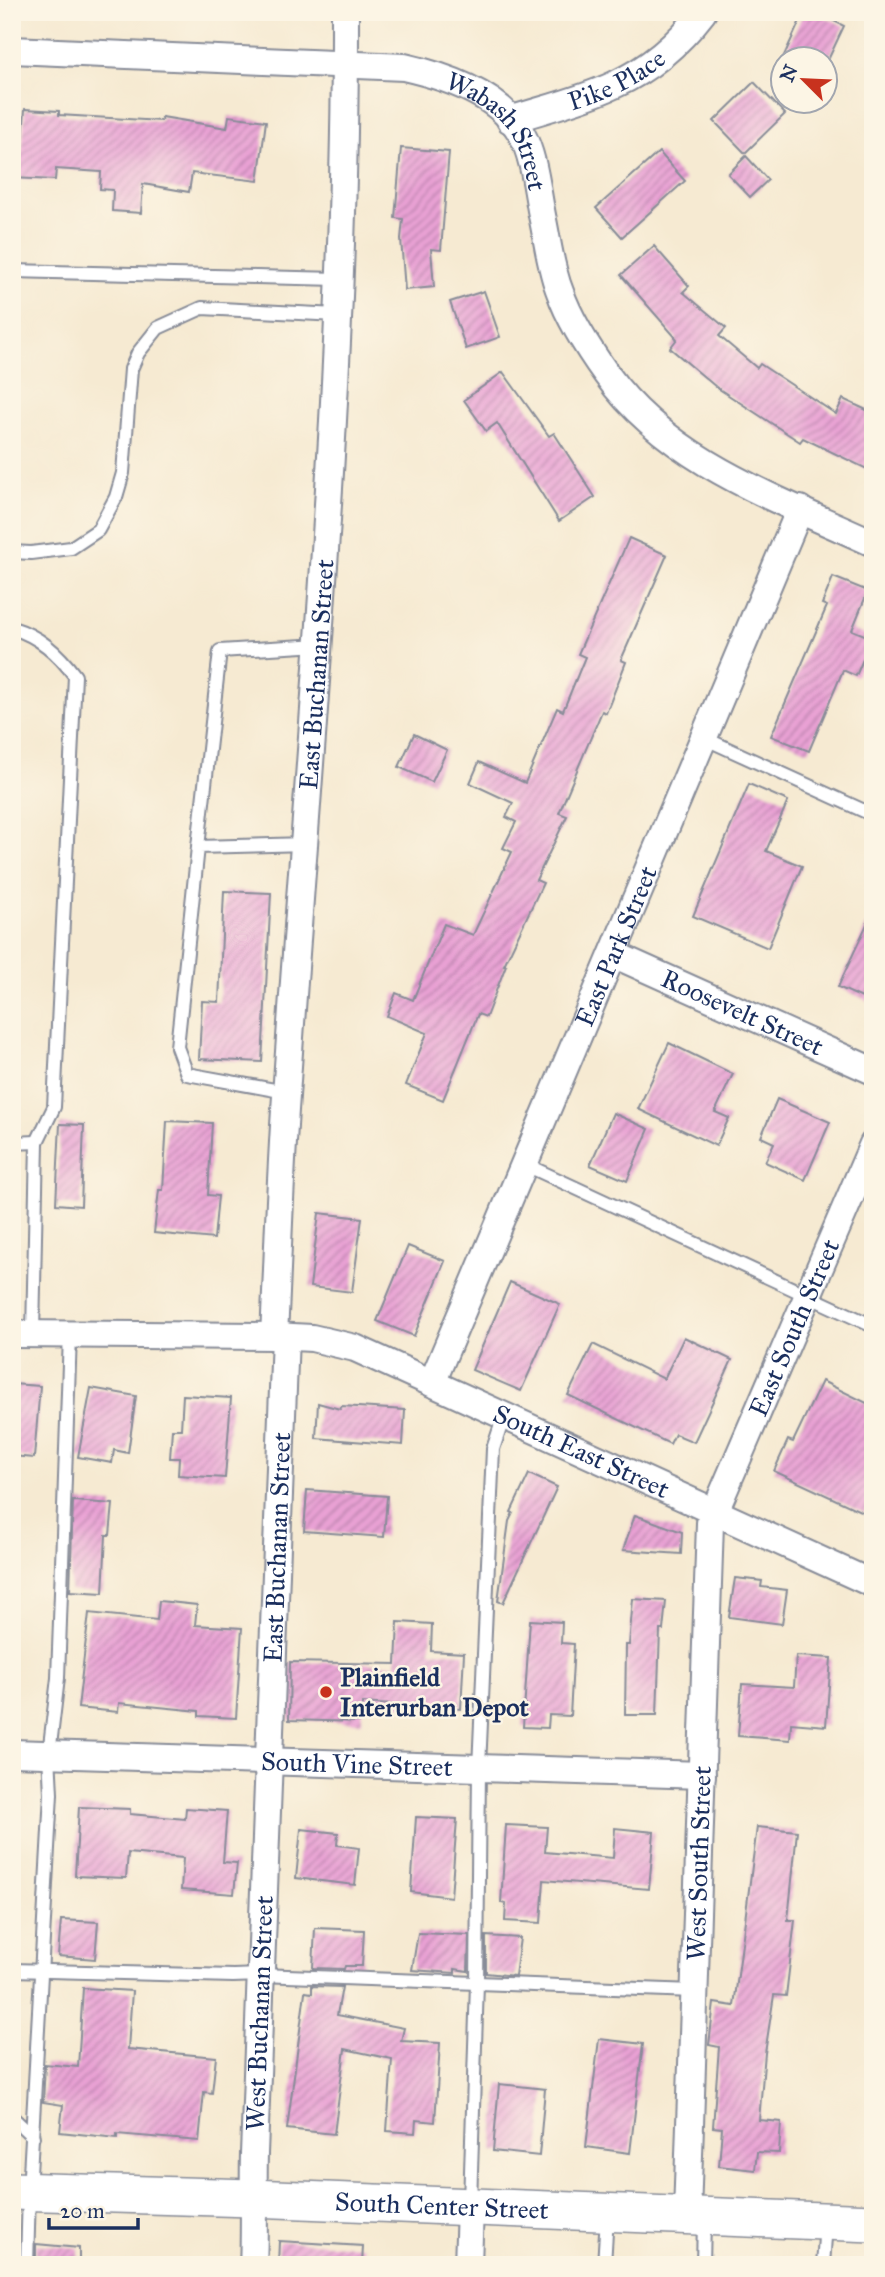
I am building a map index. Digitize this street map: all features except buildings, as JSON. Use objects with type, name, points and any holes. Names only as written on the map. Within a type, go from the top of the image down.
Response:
[{"type":"main road","name":"South Center Street","points":[[21,2192],[873,2223]]},
{"type":"street","name":"East Buchanan Street","points":[[268,1761],[286,1092],[328,538],[346,65],[345,12]]},
{"type":"street","name":"Pike Place","points":[[510,120],[615,85],[645,67],[677,42],[703,12]]},
{"type":"street","name":"Wabash Street","points":[[12,50],[404,67],[436,75],[471,89],[503,113],[521,133],[560,293],[580,334],[608,377],[643,415],[689,453],[873,543]]},
{"type":"street","name":"East Park Street","points":[[432,1383],[800,509]]},
{"type":"street","name":"Roosevelt Street","points":[[612,954],[873,1071]]},
{"type":"street","name":"East South Street","points":[[715,1512],[873,1144]]},
{"type":"street","name":"South East Street","points":[[22,1334],[280,1336],[312,1338],[355,1348],[873,1584]]},
{"type":"street","name":"West South Street","points":[[696,2215],[694,1991],[710,1523],[715,1512]]},
{"type":"street","name":"South Vine Street","points":[[12,1753],[702,1775]]},
{"type":"street","name":"West Buchanan Street","points":[[253,2265],[256,2210],[252,2199],[268,1761]]},
{"type":"street","points":[[468,2265],[470,2207]]},
{"type":"lane","points":[[12,271],[339,279]]},
{"type":"lane","points":[[12,552],[31,553],[71,548],[98,530],[116,498],[123,473],[131,369],[138,353],[158,328],[202,307],[337,315]]},
{"type":"lane","points":[[12,628],[31,634],[61,657],[75,676],[54,1107],[37,1142],[22,1334]]},
{"type":"lane","points":[[286,1092],[187,1074],[177,1047],[220,651],[320,645]]},
{"type":"lane","points":[[704,738],[873,815]]},
{"type":"lane","points":[[198,846],[305,844]]},
{"type":"lane","points":[[12,1143],[37,1142]]},
{"type":"lane","points":[[524,1164],[873,1326]]},
{"type":"lane","points":[[27,2265],[21,2192],[33,2137],[51,1794],[49,1754],[58,1678],[70,1335]]},
{"type":"lane","points":[[470,2207],[477,1983],[478,1768],[492,1458],[496,1435],[504,1416]]},
{"type":"lane","points":[[12,1970],[260,1975],[694,1991]]},
{"type":"lane","points":[[12,2117],[33,2137]]},
{"type":"lane","points":[[604,2265],[607,2212]]},
{"type":"lane","points":[[696,2215],[703,2265]]},
{"type":"lane","points":[[823,2265],[826,2221]]},
{"type":"place","name":"Plainfield Interurban Depot","points":[[326,1692]]}]
